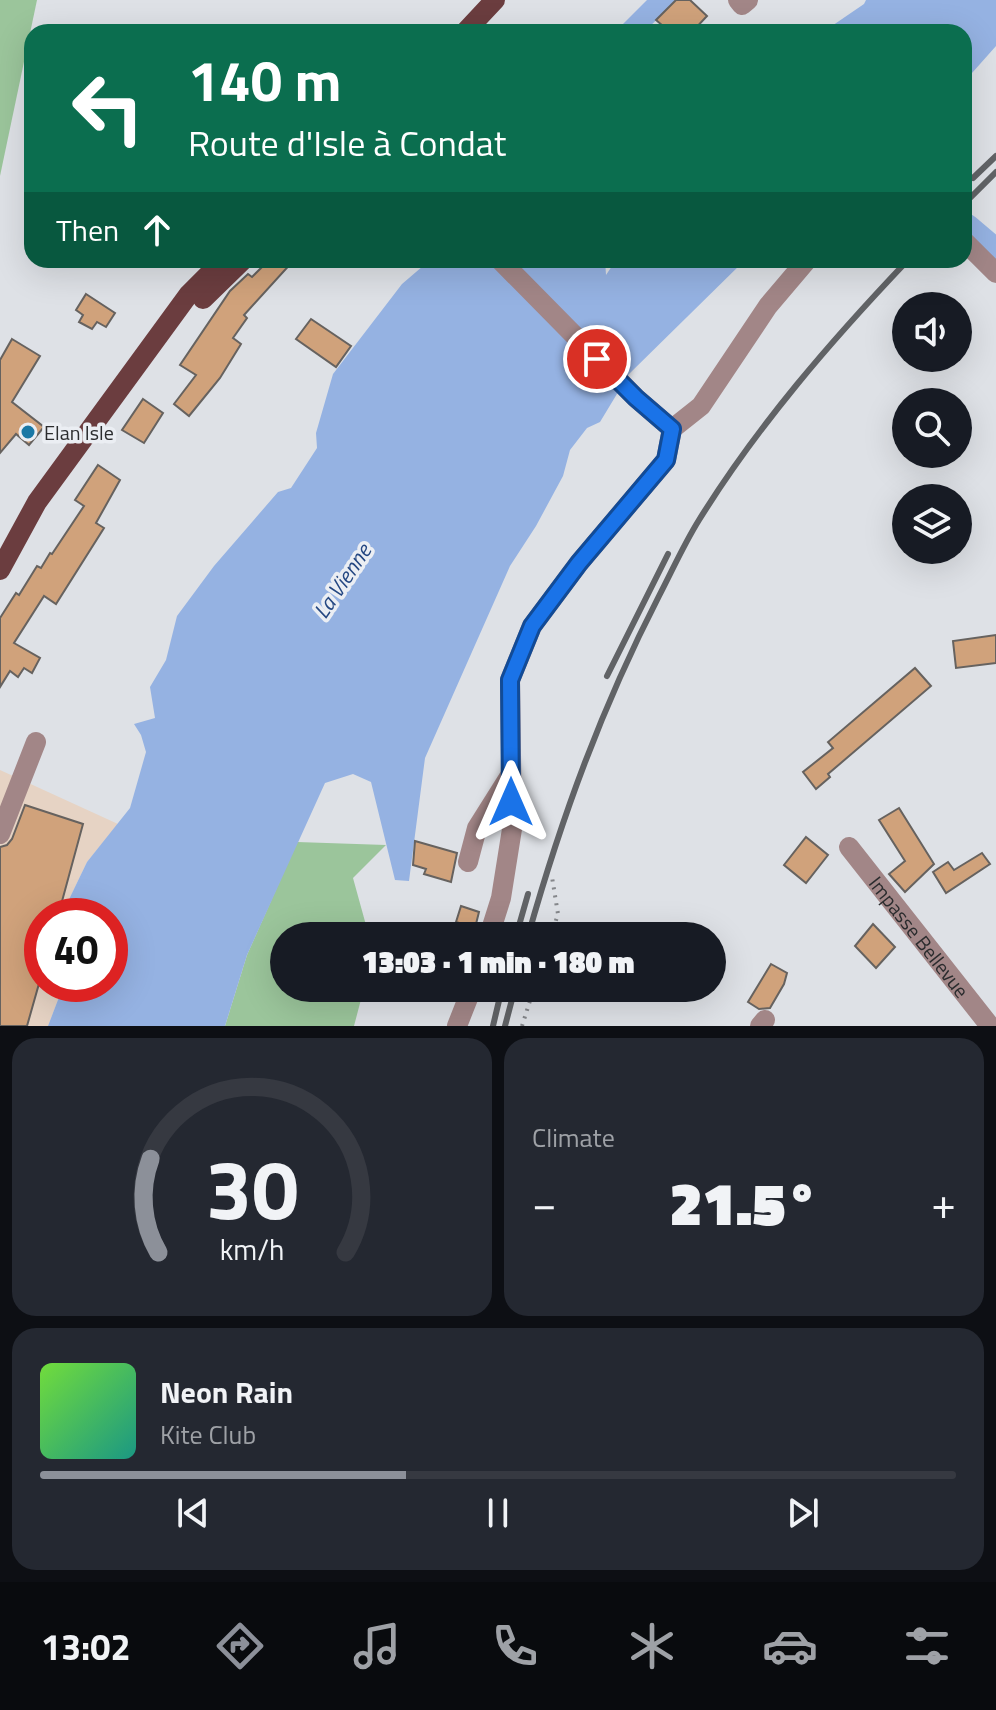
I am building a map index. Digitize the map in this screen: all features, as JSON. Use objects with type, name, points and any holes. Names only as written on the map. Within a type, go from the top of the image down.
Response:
[{"type":"main road","points":[[472,24],[495,0]]},
{"type":"main road","points":[[0,570],[37,502],[189,294],[215,268]]},
{"type":"main road","points":[[156,343],[235,268]]},
{"type":"street","points":[[738,0],[742,5],[748,0]]},
{"type":"street","points":[[972,249],[996,273]]},
{"type":"street","points":[[508,268],[636,398],[672,429]]},
{"type":"street","points":[[493,922],[501,898],[512,829],[510,680],[532,626],[579,563],[666,460],[672,429],[701,406],[768,306],[800,268]]},
{"type":"street","points":[[0,834],[36,742]]},
{"type":"street","points":[[468,862],[477,828],[511,774]]},
{"type":"street","name":"Impasse Bellevue","points":[[849,847],[990,1026]]},
{"type":"street","points":[[457,1026],[466,1002]]},
{"type":"path","points":[[552,877],[558,914],[555,922]]},
{"type":"path","points":[[522,1026],[530,1002]]},
{"type":"shaded area","points":[[0,770],[118,824],[87,862],[70,898],[24,898],[24,1002],[57,1002],[48,1026],[0,1026]]},
{"type":"green space","points":[[0,0],[37,0],[32,24],[24,24],[24,62],[0,176]]},
{"type":"green space","points":[[297,842],[386,845],[353,878],[365,922],[270,922],[270,1002],[360,1002],[354,1026],[225,1026],[247,955]]},
{"type":"water","points":[[647,0],[677,0],[652,24],[623,24]]},
{"type":"water","points":[[866,0],[996,0],[996,46],[972,73],[972,24],[835,24]]},
{"type":"water","name":"La Vienne","points":[[421,268],[606,268],[606,275],[611,268],[737,268],[629,374],[600,422],[587,428],[570,450],[563,476],[510,566],[425,758],[409,881],[395,880],[371,782],[353,774],[325,783],[247,955],[225,1026],[48,1026],[57,1002],[128,1002],[128,898],[70,898],[87,862],[130,808],[146,752],[134,724],[155,718],[150,687],[166,660],[177,616],[214,566],[278,492],[291,488],[317,448],[316,433],[333,374],[402,284]]},
{"type":"building","points":[[676,0],[690,0],[707,16],[700,24],[661,24],[656,20]]},
{"type":"building","points":[[261,268],[287,268],[244,315],[247,318],[233,338],[241,344],[220,378],[189,416],[174,404],[196,375],[180,365],[230,291],[248,274],[252,277]]},
{"type":"building","points":[[86,294],[115,313],[106,327],[97,322],[92,329],[79,322],[83,315],[76,310]]},
{"type":"building","points":[[311,319],[351,346],[336,367],[296,339]]},
{"type":"building","points":[[12,339],[40,356],[12,402],[44,427],[29,445],[16,434],[0,453],[0,360]]},
{"type":"building","points":[[143,399],[163,413],[144,443],[122,430]]},
{"type":"building","points":[[98,465],[120,480],[96,523],[104,528],[56,604],[44,596],[14,643],[40,658],[32,673],[24,668],[18,677],[10,671],[0,687],[0,618],[37,566],[41,568],[52,554],[84,506],[75,500]]},
{"type":"building","points":[[996,635],[996,663],[956,668],[953,641]]},
{"type":"building","points":[[915,668],[931,686],[828,774],[830,777],[816,789],[803,772],[833,748],[828,742]]},
{"type":"building","points":[[25,805],[83,824],[63,898],[24,898],[24,1002],[34,1002],[27,1026],[0,1026],[0,847],[12,839]]},
{"type":"building","points":[[899,808],[934,864],[905,892],[889,874],[905,861],[879,820]]},
{"type":"building","points":[[806,837],[828,855],[806,883],[784,865]]},
{"type":"building","points":[[415,841],[457,853],[451,882],[424,874],[426,869],[413,865]]},
{"type":"building","points":[[982,853],[990,864],[946,893],[933,872],[948,862],[954,870]]},
{"type":"building","points":[[461,906],[479,912],[476,922],[456,922]]},
{"type":"building","points":[[873,924],[895,947],[876,968],[855,946]]},
{"type":"building","points":[[771,964],[787,973],[770,1008],[759,1009],[748,1002]]},
{"type":"waterway","points":[[972,238],[996,258]]},
{"type":"railway","points":[[973,178],[996,156]]},
{"type":"railway","points":[[972,196],[996,172]]},
{"type":"railway","points":[[532,922],[569,805],[601,721],[638,638],[694,529],[771,417],[851,321],[901,268]]},
{"type":"railway","points":[[607,676],[668,554]]},
{"type":"railway","points":[[520,922],[528,894]]},
{"type":"railway","points":[[493,1026],[499,1002]]},
{"type":"railway","points":[[505,1026],[511,1002]]},
{"type":"place","name":"Elan Isle","points":[[28,432]]},
{"type":"route","points":[[511,802],[510,680],[532,626],[579,563],[666,460],[672,429],[597,359]]}]
